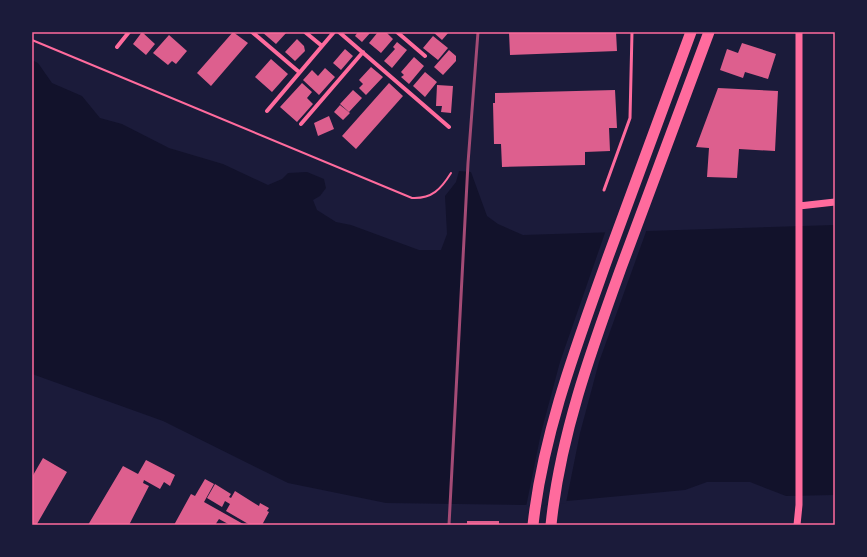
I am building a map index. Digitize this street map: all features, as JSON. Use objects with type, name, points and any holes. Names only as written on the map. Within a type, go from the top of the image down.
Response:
[{"type":"highway","points":[[534,521],[545,459],[557,407],[581,333],[691,32]]},
{"type":"highway","points":[[551,522],[562,460],[574,410],[596,337],[709,32]]},
{"type":"street","points":[[117,47],[129,32]]},
{"type":"street","points":[[252,32],[299,72]]},
{"type":"street","points":[[304,32],[322,46]]},
{"type":"street","points":[[267,111],[334,32]]},
{"type":"street","points":[[339,32],[449,127]]},
{"type":"street","points":[[397,32],[425,56]]},
{"type":"street","points":[[797,525],[799,505],[799,32]]},
{"type":"street","points":[[301,124],[363,52]]},
{"type":"street","points":[[799,206],[835,202]]},
{"type":"lane","points":[[604,190],[630,118],[632,32]]},
{"type":"path","points":[[32,40],[412,198],[422,198],[434,193],[442,187],[451,173]]},
{"type":"shaded area","points":[[32,60],[38,63],[52,83],[82,96],[100,118],[122,124],[169,148],[223,164],[268,185],[282,179],[288,173],[307,172],[324,179],[326,188],[320,196],[313,200],[317,210],[336,222],[351,225],[419,250],[441,250],[447,234],[445,196],[456,182],[459,171],[471,172],[487,216],[498,224],[523,235],[835,225],[835,495],[786,496],[750,482],[707,482],[685,490],[524,505],[386,503],[288,483],[163,421],[32,374]]},
{"type":"pier","points":[[647,229],[599,362],[580,433],[566,503],[526,507],[541,433],[560,362],[606,230]]},
{"type":"building","points":[[142,32],[155,44],[146,55],[133,44]]},
{"type":"building","points":[[233,32],[248,43],[211,86],[197,73]]},
{"type":"building","points":[[262,32],[287,32],[276,44]]},
{"type":"building","points":[[358,32],[371,32],[362,42],[355,36]]},
{"type":"building","points":[[378,32],[386,32],[393,39],[381,53],[369,43]]},
{"type":"building","points":[[433,32],[449,32],[442,40]]},
{"type":"building","points":[[509,32],[616,32],[617,51],[510,55]]},
{"type":"building","points":[[169,35],[187,51],[176,64],[172,61],[168,65],[153,53]]},
{"type":"building","points":[[433,36],[448,48],[438,60],[423,48]]},
{"type":"building","points":[[297,39],[304,46],[305,51],[295,61],[285,52]]},
{"type":"building","points":[[397,42],[407,50],[392,68],[384,61],[395,49],[393,47]]},
{"type":"building","points":[[742,43],[776,54],[768,79],[745,72],[743,78],[720,70],[727,49],[738,53]]},
{"type":"building","points":[[345,49],[353,56],[341,70],[333,63]]},
{"type":"building","points":[[449,50],[456,56],[456,61],[443,75],[434,67]]},
{"type":"building","points":[[414,57],[424,66],[409,84],[401,77],[404,75],[401,72]]},
{"type":"building","points":[[271,59],[288,74],[272,92],[255,77]]},
{"type":"building","points":[[371,67],[383,77],[366,95],[359,88],[363,84],[359,80]]},
{"type":"building","points":[[325,68],[335,77],[319,95],[303,80],[312,70],[318,76]]},
{"type":"building","points":[[425,72],[437,82],[425,97],[413,86]]},
{"type":"building","points":[[302,83],[312,92],[307,98],[313,104],[297,122],[280,107]]},
{"type":"building","points":[[389,83],[403,96],[356,149],[342,136]]},
{"type":"building","points":[[437,85],[453,86],[451,113],[441,112],[442,106],[436,106]]},
{"type":"building","points":[[718,88],[778,91],[775,151],[739,149],[737,178],[707,177],[709,148],[696,147]]},
{"type":"building","points":[[353,90],[362,98],[349,112],[340,104]]},
{"type":"building","points":[[615,90],[617,128],[609,128],[610,151],[585,152],[585,165],[502,167],[501,144],[494,144],[493,103],[495,103],[495,93]]},
{"type":"building","points":[[340,105],[350,113],[343,120],[334,112]]},
{"type":"building","points":[[329,116],[334,129],[318,136],[314,123]]},
{"type":"building","points":[[43,458],[67,472],[37,524],[39,525],[32,525],[32,477]]},
{"type":"building","points":[[146,460],[175,475],[170,486],[164,482],[160,489],[144,480],[143,483],[149,486],[129,525],[88,525],[123,466],[138,474]]},
{"type":"building","points":[[205,479],[214,484],[204,502],[245,525],[230,525],[219,519],[215,525],[174,525],[191,494],[195,496]]},
{"type":"building","points":[[215,484],[231,494],[229,497],[231,498],[235,491],[259,506],[260,503],[269,508],[267,511],[269,512],[262,525],[250,525],[226,511],[230,504],[225,501],[222,507],[207,498]]},
{"type":"building","points":[[467,521],[499,521],[499,525],[467,525]]},
{"type":"railway","points":[[449,525],[468,163],[478,32]]}]
